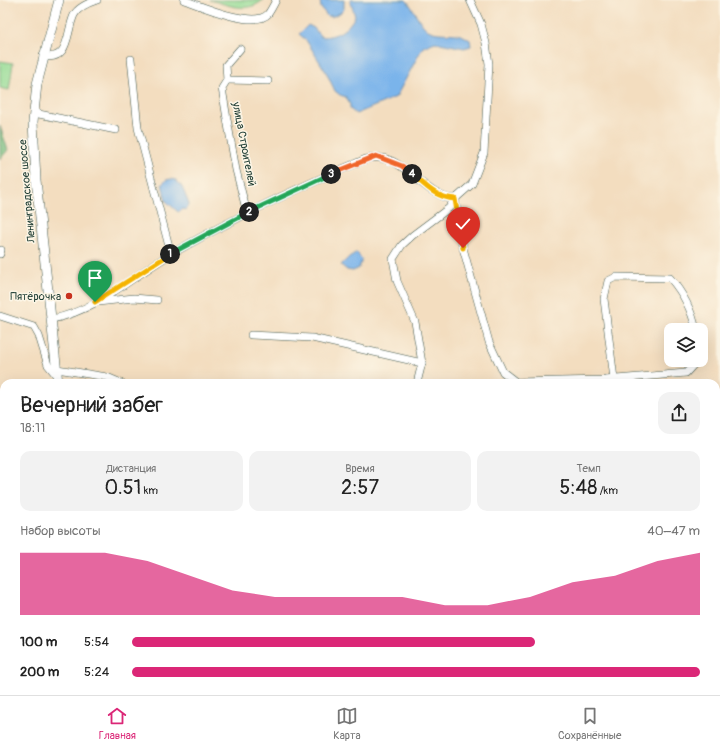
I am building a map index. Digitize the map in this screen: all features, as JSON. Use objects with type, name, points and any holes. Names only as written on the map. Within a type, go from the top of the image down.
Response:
[{"type":"main road","name":"Ленинградское шоссе","points":[[57,376],[36,180],[34,113],[36,84],[59,0]]},
{"type":"street","points":[[43,56],[51,58],[61,53],[64,48],[74,14],[86,4],[97,0]]},
{"type":"street","points":[[184,0],[218,12],[258,19],[268,14],[276,0]]},
{"type":"street","points":[[418,379],[422,363],[415,322],[397,281],[393,259],[402,246],[413,235],[449,208],[455,199],[472,184],[484,152],[488,57],[481,24],[470,0]]},
{"type":"street","name":"улица Строителей","points":[[240,49],[226,65],[227,80],[222,88],[226,119],[236,170],[247,213]]},
{"type":"street","points":[[131,59],[138,128],[171,254]]},
{"type":"street","points":[[227,80],[268,81]]},
{"type":"street","points":[[34,113],[116,130]]},
{"type":"street","points":[[52,319],[64,317],[95,302],[171,254],[247,213],[342,169],[376,156],[402,166],[433,192],[444,198],[455,199]]},
{"type":"street","points":[[455,199],[463,248],[489,342],[503,372],[512,379]]},
{"type":"street","points":[[691,367],[686,373],[614,379],[604,299],[608,281],[616,277],[670,278],[680,289],[695,323]]},
{"type":"street","points":[[95,302],[134,298],[157,300]]},
{"type":"street","points":[[0,316],[34,327],[40,336],[48,365],[57,376],[106,377],[111,379]]},
{"type":"street","points":[[251,335],[312,338],[422,363]]},
{"type":"green space","points":[[210,0],[263,0],[251,7],[238,7]]},
{"type":"green space","points":[[0,61],[13,63],[9,90],[0,88]]},
{"type":"green space","points":[[0,126],[8,150],[0,159]]},
{"type":"water","points":[[320,0],[344,0],[344,9],[340,13],[328,17],[321,8]]},
{"type":"water","points":[[350,0],[406,0],[425,28],[438,33],[460,35],[470,40],[471,46],[464,48],[435,42],[423,47],[396,97],[356,114],[350,109],[350,105],[346,97],[335,91],[326,72],[306,40],[299,34],[308,25],[314,28],[321,37],[332,36],[341,32],[349,25],[355,16]]},
{"type":"water","points":[[166,180],[176,180],[182,187],[189,204],[185,210],[182,209],[178,212],[166,201],[162,184]]},
{"type":"water","points":[[357,252],[362,260],[359,268],[353,271],[347,270],[341,265],[349,257]]},
{"type":"place","name":"Пятёрочка","points":[[69,296]]},
{"type":"route","points":[[95,302],[171,254],[247,213],[335,172],[376,156],[402,166],[433,192],[444,198],[455,199],[463,248]]}]
